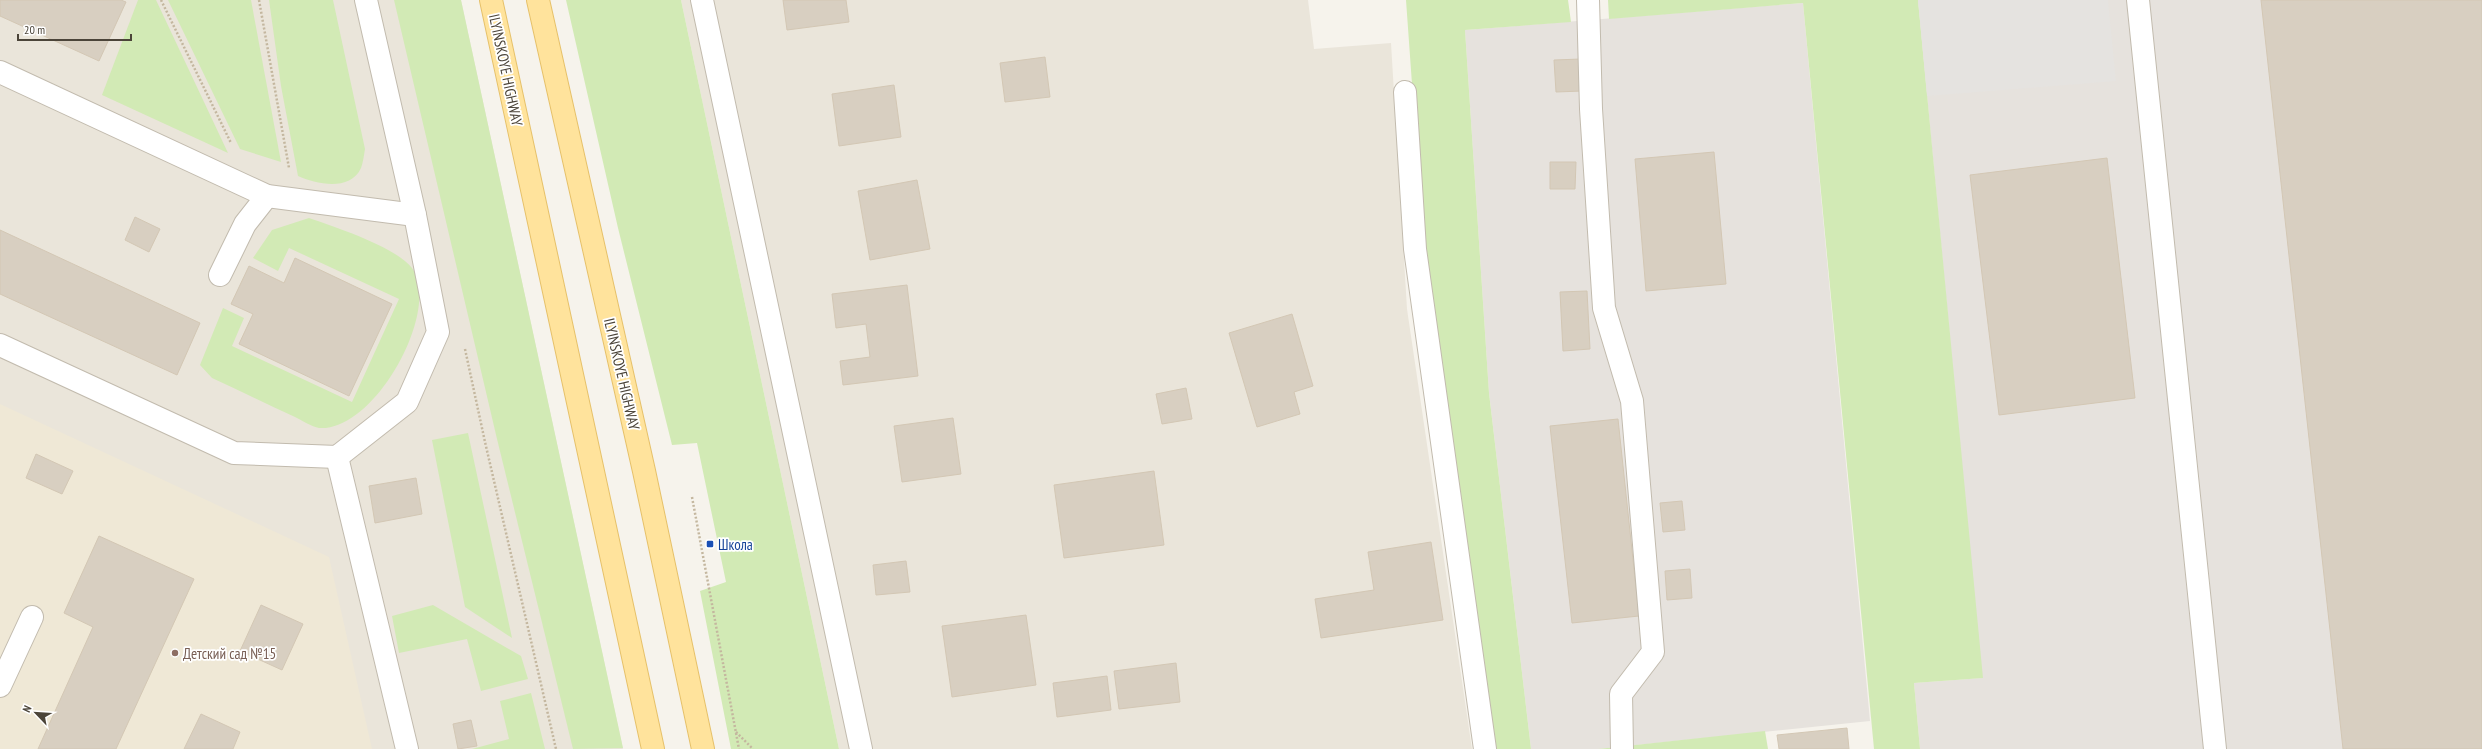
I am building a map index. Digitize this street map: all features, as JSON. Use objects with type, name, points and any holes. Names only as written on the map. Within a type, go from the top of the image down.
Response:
[{"type":"main road","name":"ILYINSKOYE HIGHWAY","points":[[491,0],[653,749]]},
{"type":"main road","name":"ILYINSKOYE HIGHWAY","points":[[538,0],[644,471],[703,749]]},
{"type":"street","points":[[0,345],[234,453],[337,457],[407,402],[438,332],[415,215],[366,0]]},
{"type":"street","points":[[702,0],[861,749]]},
{"type":"street","points":[[1588,0],[1592,109],[1604,308],[1632,401],[1653,652],[1621,694],[1622,749]]},
{"type":"street","points":[[2138,0],[2215,749]]},
{"type":"street","points":[[0,72],[245,186],[277,197],[415,215]]},
{"type":"street","points":[[1405,92],[1415,249],[1485,749]]},
{"type":"street","points":[[220,275],[245,224],[277,197]]},
{"type":"street","points":[[337,457],[407,749]]},
{"type":"street","points":[[0,686],[32,617]]},
{"type":"path","points":[[161,0],[234,149],[245,186]]},
{"type":"path","points":[[259,0],[289,167],[277,197]]},
{"type":"path","points":[[438,332],[465,348],[486,449],[556,749]]},
{"type":"path","points":[[692,497],[739,749]]},
{"type":"path","points":[[736,732],[753,749]]},
{"type":"shaded area","points":[[0,0],[461,0],[623,749],[0,749]]},
{"type":"shaded area","points":[[681,0],[1308,0],[1314,49],[1391,43],[1407,309],[1472,749],[839,749]]},
{"type":"shaded area","points":[[1918,0],[2482,0],[2482,749],[1920,749],[1914,683],[1982,678]]},
{"type":"shaded area","points":[[1918,0],[2108,0],[2116,81],[1927,96]]},
{"type":"shaded area","points":[[1803,3],[1870,721],[1598,749],[1531,749],[1489,393],[1465,30]]},
{"type":"shaded area","name":"Детский сад №15","points":[[0,404],[329,557],[372,749],[0,749]]},
{"type":"green space","points":[[138,0],[156,0],[228,153],[102,95]]},
{"type":"green space","points":[[168,0],[251,0],[281,162],[240,149]]},
{"type":"green space","points":[[269,0],[333,0],[365,149],[361,168],[356,176],[349,180],[332,184],[314,182],[298,176],[281,86]]},
{"type":"green space","points":[[394,0],[461,0],[623,748],[573,749],[497,439]]},
{"type":"green space","points":[[566,0],[681,0],[839,749],[731,749],[700,591],[726,582],[697,443],[672,445],[618,228]]},
{"type":"green space","points":[[1406,0],[1568,0],[1571,22],[1465,30],[1489,393],[1531,749],[1490,749],[1424,252]]},
{"type":"green space","points":[[1608,0],[1918,0],[1983,678],[1914,683],[1920,749],[1874,749],[1803,3],[1609,19]]},
{"type":"green space","points":[[309,218],[364,238],[393,253],[404,260],[412,268],[419,287],[418,311],[411,338],[398,365],[381,390],[361,410],[340,424],[319,428],[212,378],[200,365],[223,308],[244,318],[232,346],[352,402],[399,299],[289,248],[278,271],[253,258],[272,230]]},
{"type":"green space","points":[[468,433],[512,638],[465,607],[432,440]]},
{"type":"green space","points":[[433,605],[521,656],[528,679],[481,691],[467,639],[399,653],[392,616]]},
{"type":"green space","points":[[531,693],[545,749],[472,749],[509,739],[500,701]]},
{"type":"green space","points":[[1765,731],[1768,749],[1598,749]]},
{"type":"building","points":[[0,0],[121,0],[126,2],[99,61],[0,16]]},
{"type":"building","points":[[783,0],[846,0],[849,22],[787,30]]},
{"type":"building","points":[[2261,0],[2482,0],[2482,749],[2343,749]]},
{"type":"building","points":[[1045,57],[1050,97],[1005,102],[1000,63]]},
{"type":"building","points":[[1581,59],[1582,91],[1556,92],[1554,60]]},
{"type":"building","points":[[894,85],[901,137],[839,146],[832,94]]},
{"type":"building","points":[[1714,152],[1726,284],[1646,291],[1635,159]]},
{"type":"building","points":[[2107,158],[2135,398],[1999,415],[1970,175]]},
{"type":"building","points":[[1550,162],[1576,162],[1575,189],[1550,189]]},
{"type":"building","points":[[917,180],[930,249],[870,260],[858,191]]},
{"type":"building","points":[[135,217],[160,229],[149,252],[125,240]]},
{"type":"building","points":[[0,230],[200,323],[177,375],[0,294]]},
{"type":"building","points":[[295,258],[392,304],[349,396],[239,344],[253,314],[231,304],[249,266],[284,283]]},
{"type":"building","points":[[907,285],[918,376],[843,385],[840,361],[870,357],[866,324],[836,328],[832,294]]},
{"type":"building","points":[[1587,291],[1590,349],[1563,351],[1560,292]]},
{"type":"building","points":[[1292,314],[1313,386],[1294,392],[1300,414],[1257,427],[1229,333]]},
{"type":"building","points":[[1186,388],[1192,419],[1162,424],[1156,394]]},
{"type":"building","points":[[953,418],[961,474],[902,482],[894,426]]},
{"type":"building","points":[[1618,419],[1639,616],[1572,623],[1550,426]]},
{"type":"building","points":[[36,454],[73,471],[62,494],[26,478]]},
{"type":"building","points":[[1154,471],[1164,545],[1064,558],[1054,485]]},
{"type":"building","points":[[416,478],[422,514],[375,523],[369,486]]},
{"type":"building","points":[[1682,501],[1685,530],[1663,532],[1660,503]]},
{"type":"building","points":[[99,536],[194,579],[116,749],[38,749],[93,627],[64,613]]},
{"type":"building","points":[[1431,542],[1443,620],[1321,638],[1315,599],[1374,590],[1368,552]]},
{"type":"building","points":[[906,561],[910,592],[876,595],[873,565]]},
{"type":"building","points":[[1690,569],[1692,598],[1667,600],[1665,571]]},
{"type":"building","points":[[261,605],[303,624],[282,670],[240,651]]},
{"type":"building","points":[[1026,615],[1036,685],[952,697],[942,626]]},
{"type":"building","points":[[1176,663],[1180,702],[1119,709],[1114,671]]},
{"type":"building","points":[[1107,676],[1111,710],[1057,717],[1053,683]]},
{"type":"building","points":[[201,714],[240,732],[233,749],[184,749]]},
{"type":"building","points":[[471,720],[477,746],[458,749],[453,724]]},
{"type":"building","points":[[1847,728],[1849,749],[1779,749],[1777,735]]},
{"type":"place","name":"Школа","points":[[710,544]]},
{"type":"place","name":"Детский сад №15","points":[[175,653]]}]
